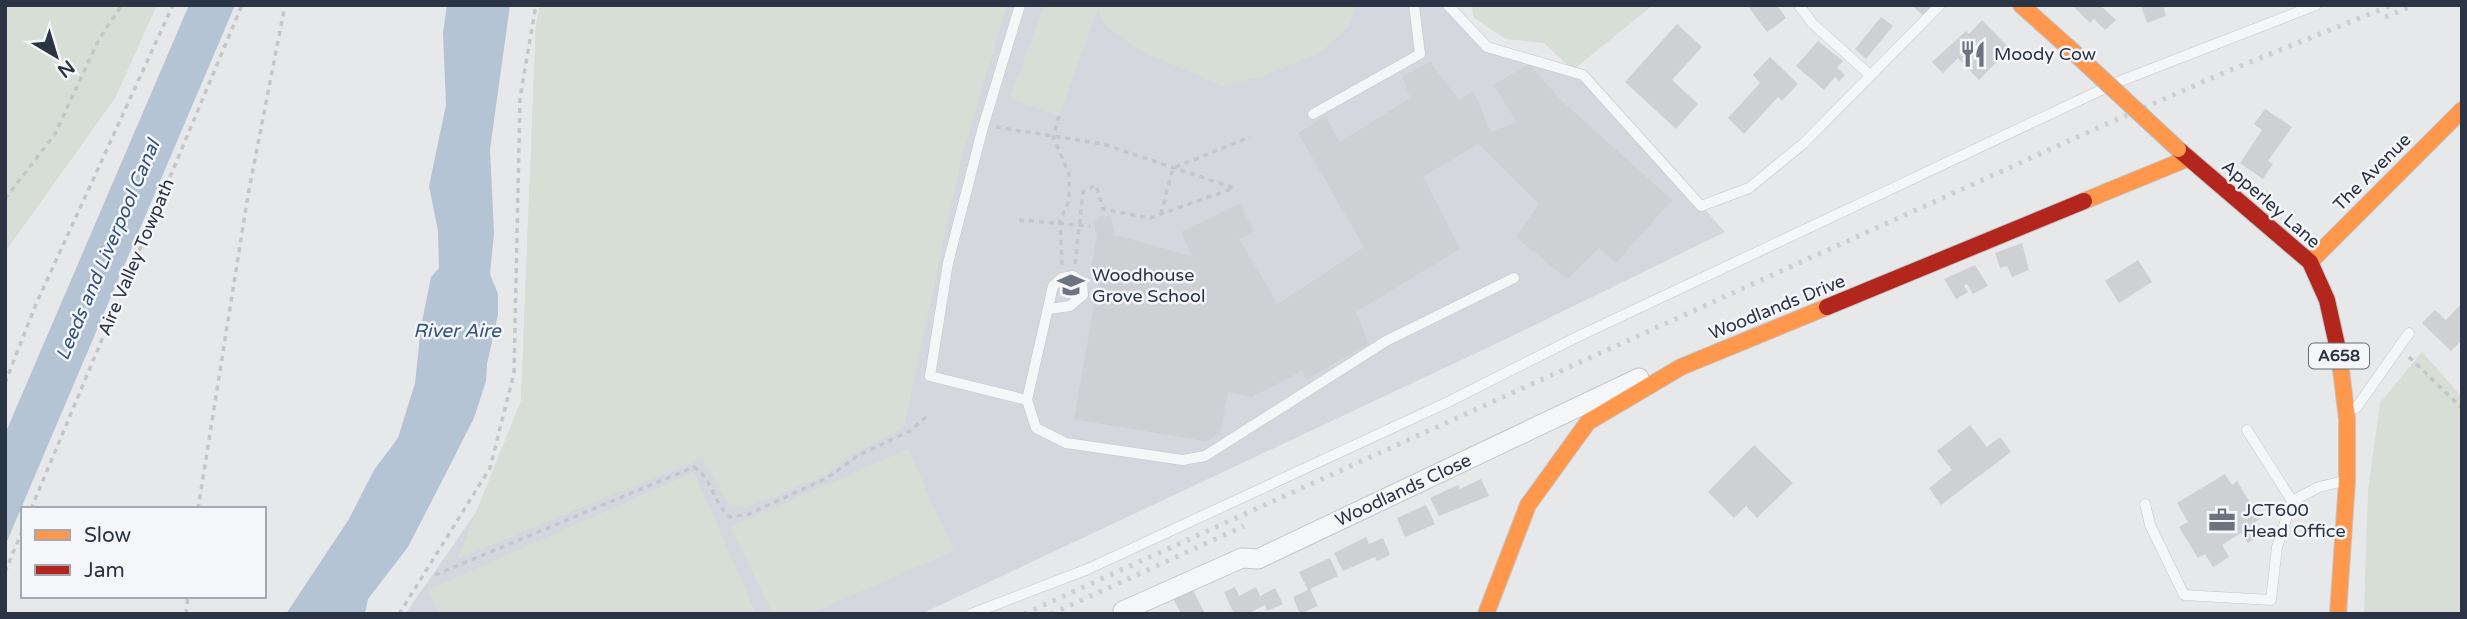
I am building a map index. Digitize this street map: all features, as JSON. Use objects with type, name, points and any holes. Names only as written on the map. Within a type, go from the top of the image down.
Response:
[{"type":"main road","name":"Apperley Lane","points":[[2021,5],[2184,153],[2310,262],[2327,300],[2339,352],[2347,419],[2347,481],[2338,614]]},
{"type":"main road","name":"The Avenue","points":[[2310,262],[2462,110]]},
{"type":"main road","name":"Woodlands Drive","points":[[1486,614],[1496,594],[1528,505],[1588,422],[1681,367],[2184,153]]},
{"type":"street","name":"Woodlands Close","points":[[1123,611],[1242,558],[1258,559],[1673,362],[1681,367]]},
{"type":"lane","points":[[1020,5],[984,125],[948,263],[930,376],[1027,400]]},
{"type":"lane","points":[[1313,114],[1420,54],[1414,5]]},
{"type":"lane","points":[[1448,5],[1486,47],[1583,75],[1701,206],[1749,188],[1804,143],[1940,5]]},
{"type":"lane","points":[[1799,5],[1812,23],[1870,75]]},
{"type":"lane","points":[[971,614],[1088,569],[1422,415],[2031,121],[2144,71],[2316,5]]},
{"type":"lane","points":[[1049,309],[1070,306],[1083,295],[1082,284],[1073,276],[1062,278],[1053,286],[1027,400],[1036,428],[1066,443],[1184,460],[1205,456],[1387,341],[1514,278]]},
{"type":"lane","points":[[2347,419],[2409,333]]},
{"type":"lane","points":[[2246,430],[2292,502]]},
{"type":"lane","points":[[2145,504],[2150,525],[2184,595],[2270,600],[2277,547],[2292,502],[2319,487],[2347,481]]},
{"type":"path","points":[[5,198],[55,134],[99,39],[122,5]]},
{"type":"path","points":[[5,383],[36,304],[173,5]]},
{"type":"path","name":"Aire Valley Towpath","points":[[32,507],[242,5]]},
{"type":"path","points":[[198,507],[246,208],[285,5]]},
{"type":"path","points":[[399,614],[490,468],[514,373],[520,98],[536,5]]},
{"type":"path","points":[[1059,116],[1053,137],[1069,174],[1069,201],[1060,223],[1062,278]]},
{"type":"path","points":[[984,125],[1103,144],[1234,188],[1150,218],[1103,209],[1096,185],[1083,192],[1073,276]]},
{"type":"path","points":[[1173,167],[1250,137]]},
{"type":"path","points":[[1161,214],[1173,167]]},
{"type":"path","points":[[1019,220],[1090,226]]},
{"type":"path","points":[[2399,349],[2462,408]]},
{"type":"path","points":[[435,575],[694,467],[702,472],[720,508],[730,517],[749,514],[827,478],[859,455],[910,431],[929,414]]},
{"type":"path","points":[[5,572],[21,534]]},
{"type":"shaded area","points":[[5,5],[157,5],[115,98],[5,252]]},
{"type":"shaded area","name":"Woodhouse Grove School","points":[[540,5],[1448,5],[1487,47],[1583,75],[1725,232],[1508,338],[921,614],[405,614],[479,508],[521,401],[536,25]]},
{"type":"shaded area","points":[[540,5],[1007,5],[961,160],[904,427],[847,457],[823,477],[744,508],[729,506],[702,458],[457,559],[521,401],[536,25]]},
{"type":"shaded area","points":[[1044,5],[1357,5],[1349,27],[1322,51],[1265,76],[1222,86],[1137,49],[1107,27],[1098,9],[1059,116],[1010,98]]},
{"type":"shaded area","points":[[1471,5],[1653,5],[1573,70],[1544,43],[1506,39],[1474,18]]},
{"type":"shaded area","points":[[2422,352],[2462,397],[2462,614],[2364,614],[2368,490],[2380,403]]},
{"type":"shaded area","points":[[908,449],[954,551],[809,614],[773,614],[730,527]]},
{"type":"shaded area","points":[[694,472],[756,614],[439,614],[428,590]]},
{"type":"water","name":"Leeds and Liverpool Canal","points":[[189,5],[235,5],[5,546],[5,434]]},
{"type":"water","name":"River Aire","points":[[447,5],[510,5],[490,149],[494,233],[490,274],[498,294],[498,315],[486,381],[474,418],[408,547],[368,599],[365,613],[286,614],[349,519],[374,470],[398,438],[415,383],[421,327],[431,277],[439,268],[438,231],[429,186],[446,105],[443,33]]},
{"type":"building","points":[[1747,5],[1777,5],[1786,18],[1767,32]]},
{"type":"building","points":[[1911,5],[1936,5],[1926,18]]},
{"type":"building","points":[[2077,5],[2105,5],[2102,7],[2116,20],[2105,30],[2094,19],[2090,23],[2075,8]]},
{"type":"building","points":[[2141,5],[2163,5],[2166,16],[2147,23]]},
{"type":"building","points":[[1881,17],[1893,26],[1866,59],[1855,49]]},
{"type":"building","name":"Moody Cow","points":[[1982,20],[2010,49],[1979,80],[1958,58],[1943,73],[1932,62],[1966,31],[1969,34]]},
{"type":"building","points":[[1677,24],[1702,47],[1672,80],[1698,104],[1676,129],[1625,82]]},
{"type":"building","points":[[1818,41],[1843,61],[1837,68],[1845,75],[1839,81],[1835,77],[1824,90],[1796,66]]},
{"type":"building","points":[[1770,57],[1798,84],[1782,101],[1778,97],[1744,134],[1728,118],[1760,83],[1753,75]]},
{"type":"building","points":[[1430,62],[1459,100],[1473,91],[1491,132],[1517,122],[1493,85],[1529,64],[1563,102],[1672,200],[1616,263],[1599,248],[1567,279],[1516,237],[1539,204],[1478,144],[1423,177],[1460,249],[1356,312],[1369,344],[1307,379],[1302,371],[1252,397],[1228,392],[1220,434],[1206,441],[1074,419],[1100,271],[1091,269],[1097,236],[1094,224],[1098,217],[1111,216],[1115,235],[1193,257],[1181,232],[1240,204],[1254,232],[1239,239],[1278,304],[1364,247],[1298,133],[1325,116],[1340,142],[1410,98],[1402,76]]},
{"type":"building","points":[[2265,109],[2292,127],[2268,161],[2273,164],[2263,179],[2240,163],[2262,130],[2254,124]]},
{"type":"building","points":[[2022,243],[2029,270],[2012,277],[2007,266],[2000,268],[1995,253]]},
{"type":"building","points":[[2138,260],[2152,282],[2119,303],[2105,281]]},
{"type":"building","points":[[1975,265],[1988,286],[1973,294],[1967,284],[1964,286],[1968,292],[1956,299],[1944,279]]},
{"type":"building","points":[[2462,303],[2462,340],[2451,351],[2422,323],[2435,310],[2446,320]]},
{"type":"building","points":[[1970,425],[1987,447],[2000,437],[2011,452],[1941,505],[1929,488],[1952,470],[1937,451]]},
{"type":"building","points":[[1754,445],[1793,483],[1757,518],[1746,506],[1734,518],[1708,492]]},
{"type":"building","name":"JCT600 Head Office","points":[[2225,474],[2232,485],[2237,481],[2260,519],[2255,522],[2263,534],[2248,543],[2241,533],[2222,545],[2229,557],[2213,567],[2205,554],[2198,558],[2179,527],[2188,522],[2177,503]]},
{"type":"building","points":[[1481,479],[1489,496],[1439,516],[1430,498],[1458,485],[1460,489]]},
{"type":"building","points":[[1426,505],[1435,524],[1405,537],[1397,518]]},
{"type":"building","points":[[1366,537],[1369,544],[1383,538],[1390,555],[1377,561],[1375,557],[1343,571],[1334,553]]},
{"type":"building","points":[[1330,558],[1338,576],[1310,589],[1318,606],[1300,614],[1293,597],[1308,590],[1299,572]]},
{"type":"building","points":[[1235,587],[1239,596],[1256,587],[1260,596],[1275,588],[1283,604],[1267,611],[1265,605],[1247,614],[1234,614],[1224,592]]},
{"type":"building","points":[[1192,588],[1205,614],[1181,614],[1173,598]]},
{"type":"railway","points":[[1024,614],[2086,133],[2228,71],[2392,5]]},
{"type":"railway","points":[[2385,17],[2414,5]]},
{"type":"railway","points":[[1051,614],[1244,526]]},
{"type":"traffic: slow","points":[[2021,5],[2068,47]]},
{"type":"traffic: slow","points":[[2068,47],[2178,149]]},
{"type":"traffic: slow","points":[[2310,262],[2462,110]]},
{"type":"traffic: slow","points":[[2084,201],[2189,158]]},
{"type":"traffic: slow","points":[[1486,614],[1528,505],[1588,422],[1681,367],[1827,307]]},
{"type":"traffic: slow","points":[[2338,614],[2347,481],[2347,419],[2339,354]]},
{"type":"traffic: jam","points":[[2178,149],[2310,262],[2327,300],[2339,354]]},
{"type":"traffic: jam","points":[[1827,307],[2084,201]]},
{"type":"place","name":"Moody Cow","points":[[1973,54]]},
{"type":"place","name":"Woodhouse Grove School","points":[[1071,285]]},
{"type":"place","name":"JCT600 Head Office","points":[[2222,520]]}]
